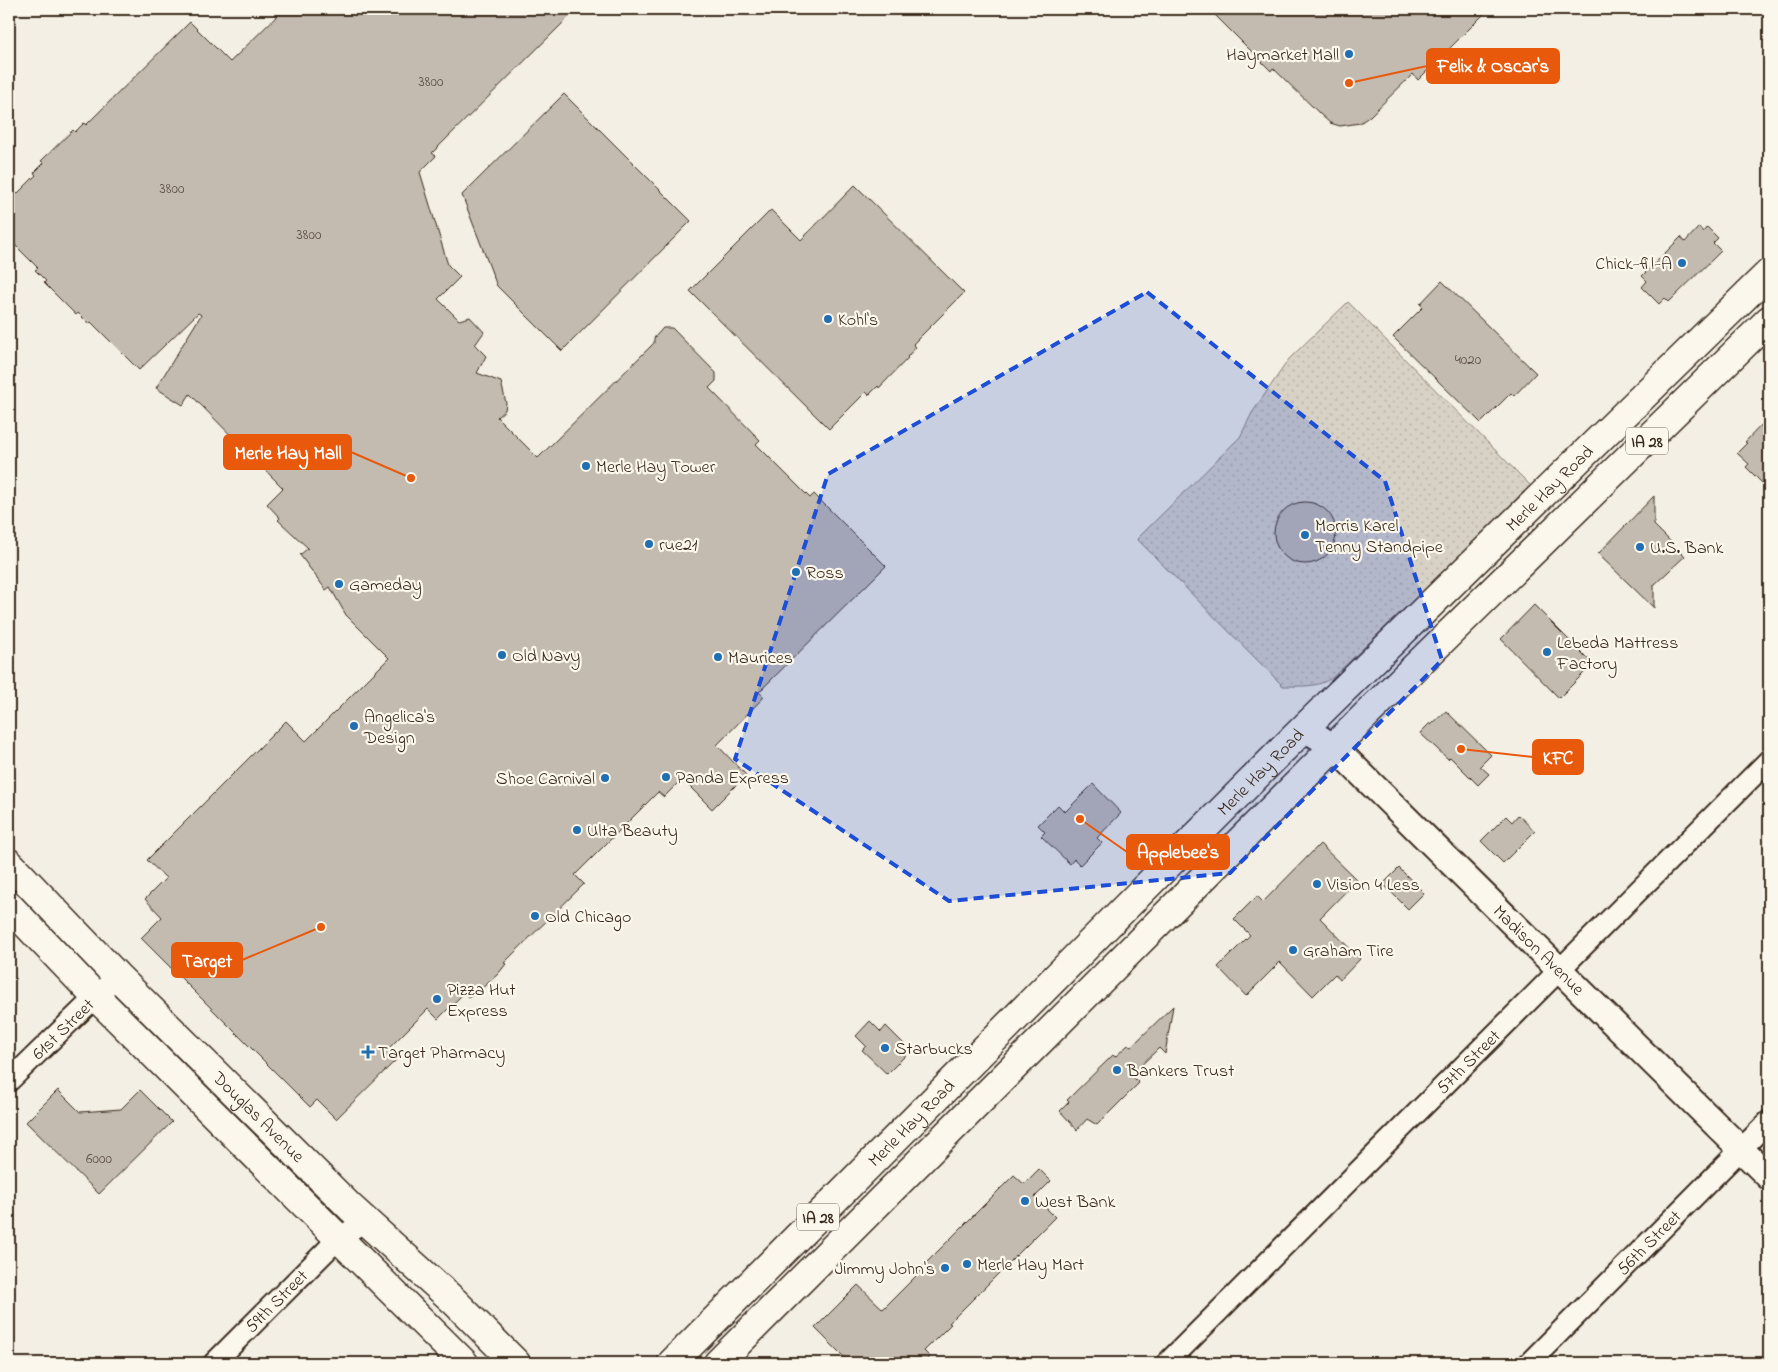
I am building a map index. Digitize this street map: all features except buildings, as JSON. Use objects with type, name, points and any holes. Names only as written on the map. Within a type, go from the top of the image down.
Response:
[{"type":"main road","name":"Merle Hay Road","points":[[672,1363],[1304,728],[1769,273]]},
{"type":"main road","name":"Merle Hay Road","points":[[718,1363],[1334,747],[1769,320]]},
{"type":"main road","name":"Douglas Avenue","points":[[9,863],[117,976],[358,1215],[455,1302],[516,1363]]},
{"type":"main road","name":"Douglas Avenue","points":[[9,906],[96,997],[464,1363]]},
{"type":"street","name":"Madison Avenue","points":[[1304,728],[1334,747],[1769,1177]]},
{"type":"street","name":"57th Street","points":[[1167,1363],[1769,760]]},
{"type":"street","name":"61st Street","points":[[9,1081],[117,976]]},
{"type":"street","name":"56th Street","points":[[1529,1363],[1769,1121]]},
{"type":"street","name":"59th Street","points":[[214,1363],[339,1238],[358,1215]]},
{"type":"highlighted area","points":[[1147,292],[1385,481],[1442,660],[1230,873],[949,901],[735,759],[828,474]]},
{"type":"shaded area","points":[[1348,302],[1532,487],[1333,677],[1315,685],[1283,686],[1137,539],[1240,437],[1252,413],[1289,359]]},
{"type":"place","name":"Haymarket Mall","points":[[1349,54]]},
{"type":"place","name":"Felix & Oscar's","points":[[1349,83]]},
{"type":"place","name":"Chick-fil-A","points":[[1682,263]]},
{"type":"place","name":"Kohl's","points":[[828,319]]},
{"type":"place","name":"Merle Hay Tower","points":[[586,466]]},
{"type":"place","name":"Merle Hay Mall","points":[[411,478]]},
{"type":"place","name":"Morris Karel Tenny Standpipe","points":[[1305,535]]},
{"type":"place","name":"rue21","points":[[649,544]]},
{"type":"place","name":"U.S. Bank","points":[[1640,547]]},
{"type":"place","name":"Ross","points":[[796,572]]},
{"type":"place","name":"Gameday","points":[[339,584]]},
{"type":"place","name":"Lebeda Mattress Factory","points":[[1547,652]]},
{"type":"place","name":"Old Navy","points":[[502,655]]},
{"type":"place","name":"Maurices","points":[[718,657]]},
{"type":"place","name":"Angelica's Design","points":[[354,726]]},
{"type":"place","name":"KFC","points":[[1461,749]]},
{"type":"place","name":"Panda Express","points":[[666,777]]},
{"type":"place","name":"Shoe Carnival","points":[[605,778]]},
{"type":"place","name":"Applebee's","points":[[1080,819]]},
{"type":"place","name":"Ulta Beauty","points":[[577,830]]},
{"type":"place","name":"Vision 4 Less","points":[[1317,884]]},
{"type":"place","name":"Old Chicago","points":[[535,916]]},
{"type":"place","name":"Target","points":[[321,927]]},
{"type":"place","name":"Graham Tire","points":[[1293,950]]},
{"type":"place","name":"Pizza Hut Express","points":[[437,999]]},
{"type":"place","name":"Starbucks","points":[[885,1048]]},
{"type":"place","name":"Target Pharmacy","points":[[368,1052]]},
{"type":"place","name":"Bankers Trust","points":[[1117,1070]]},
{"type":"place","name":"West Bank","points":[[1025,1201]]},
{"type":"place","name":"Merle Hay Mart","points":[[967,1264]]},
{"type":"place","name":"Jimmy John's","points":[[945,1268]]}]
